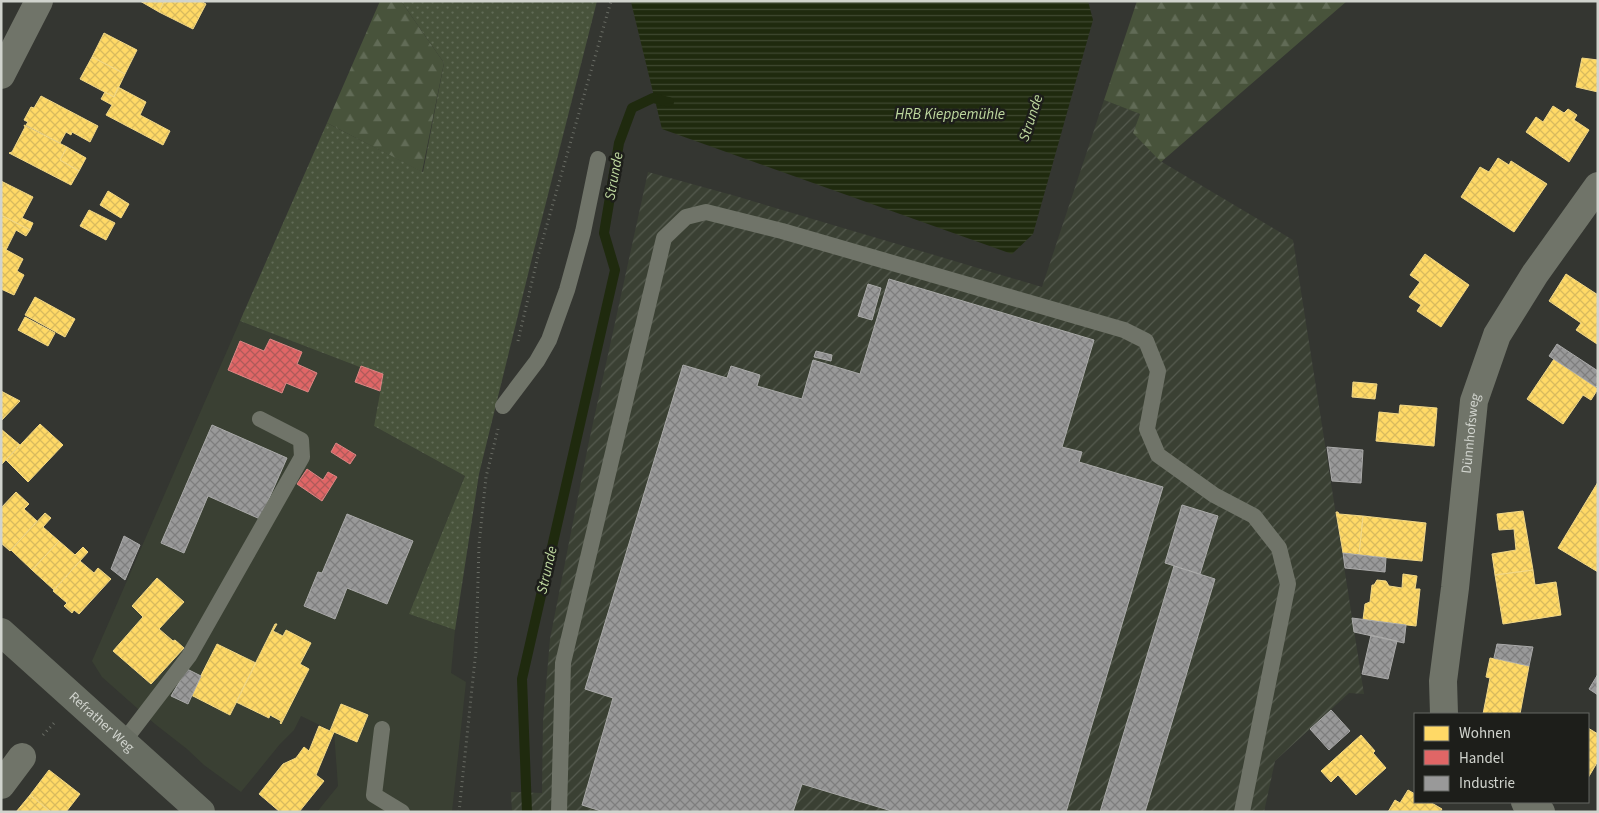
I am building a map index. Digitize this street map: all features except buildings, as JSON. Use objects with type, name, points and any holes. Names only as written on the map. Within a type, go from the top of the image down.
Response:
[{"type":"main road","name":"Refrather Weg","points":[[1,632],[77,698],[202,812]]},
{"type":"street","points":[[1,74],[39,1]]},
{"type":"street","name":"Dünnhofsweg","points":[[1444,713],[1443,681],[1455,588],[1474,401],[1497,335],[1535,274],[1598,186]]},
{"type":"street","points":[[1,786],[22,758]]},
{"type":"street","points":[[1527,803],[1542,812]]},
{"type":"lane","points":[[503,406],[537,361],[552,333],[563,304],[583,232],[598,159]]},
{"type":"lane","points":[[559,812],[564,663],[664,238],[686,217],[706,212],[782,231],[1124,330],[1146,341],[1158,371],[1147,429],[1158,455],[1214,495],[1254,516],[1279,548],[1288,584],[1242,812]]},
{"type":"lane","points":[[124,741],[189,656],[302,457],[301,440],[260,419]]},
{"type":"lane","points":[[382,729],[374,795],[402,812]]},
{"type":"path","points":[[22,758],[77,698]]},
{"type":"shaded area","points":[[1104,100],[1140,114],[1133,133],[1162,162],[1293,240],[1364,694],[1349,693],[1275,761],[1264,812],[512,812],[511,792],[542,793],[543,721],[550,639],[588,446],[648,172],[1042,287]]},
{"type":"shaded area","points":[[240,321],[383,376],[374,426],[465,476],[409,614],[455,630],[451,673],[466,682],[452,812],[317,812],[338,786],[334,732],[301,716],[294,730],[280,744],[241,792],[204,765],[155,724],[102,677],[92,661]]},
{"type":"green space","points":[[380,1],[401,1],[444,63],[422,172],[327,123]]},
{"type":"green space","points":[[401,1],[597,1],[479,474],[455,630],[409,614],[465,476],[374,426],[383,376],[240,321],[327,123],[423,172],[444,63]]},
{"type":"green space","points":[[1137,1],[1347,1],[1161,162],[1133,133],[1140,114],[1104,100]]},
{"type":"water","name":"HRB Kieppemühle","points":[[1088,1],[1093,20],[1033,234],[1012,254],[662,129],[631,2]]},
{"type":"waterway","name":"Strunde","points":[[527,812],[522,679],[615,270],[604,233],[619,143],[632,108],[653,98],[669,102]]}]
